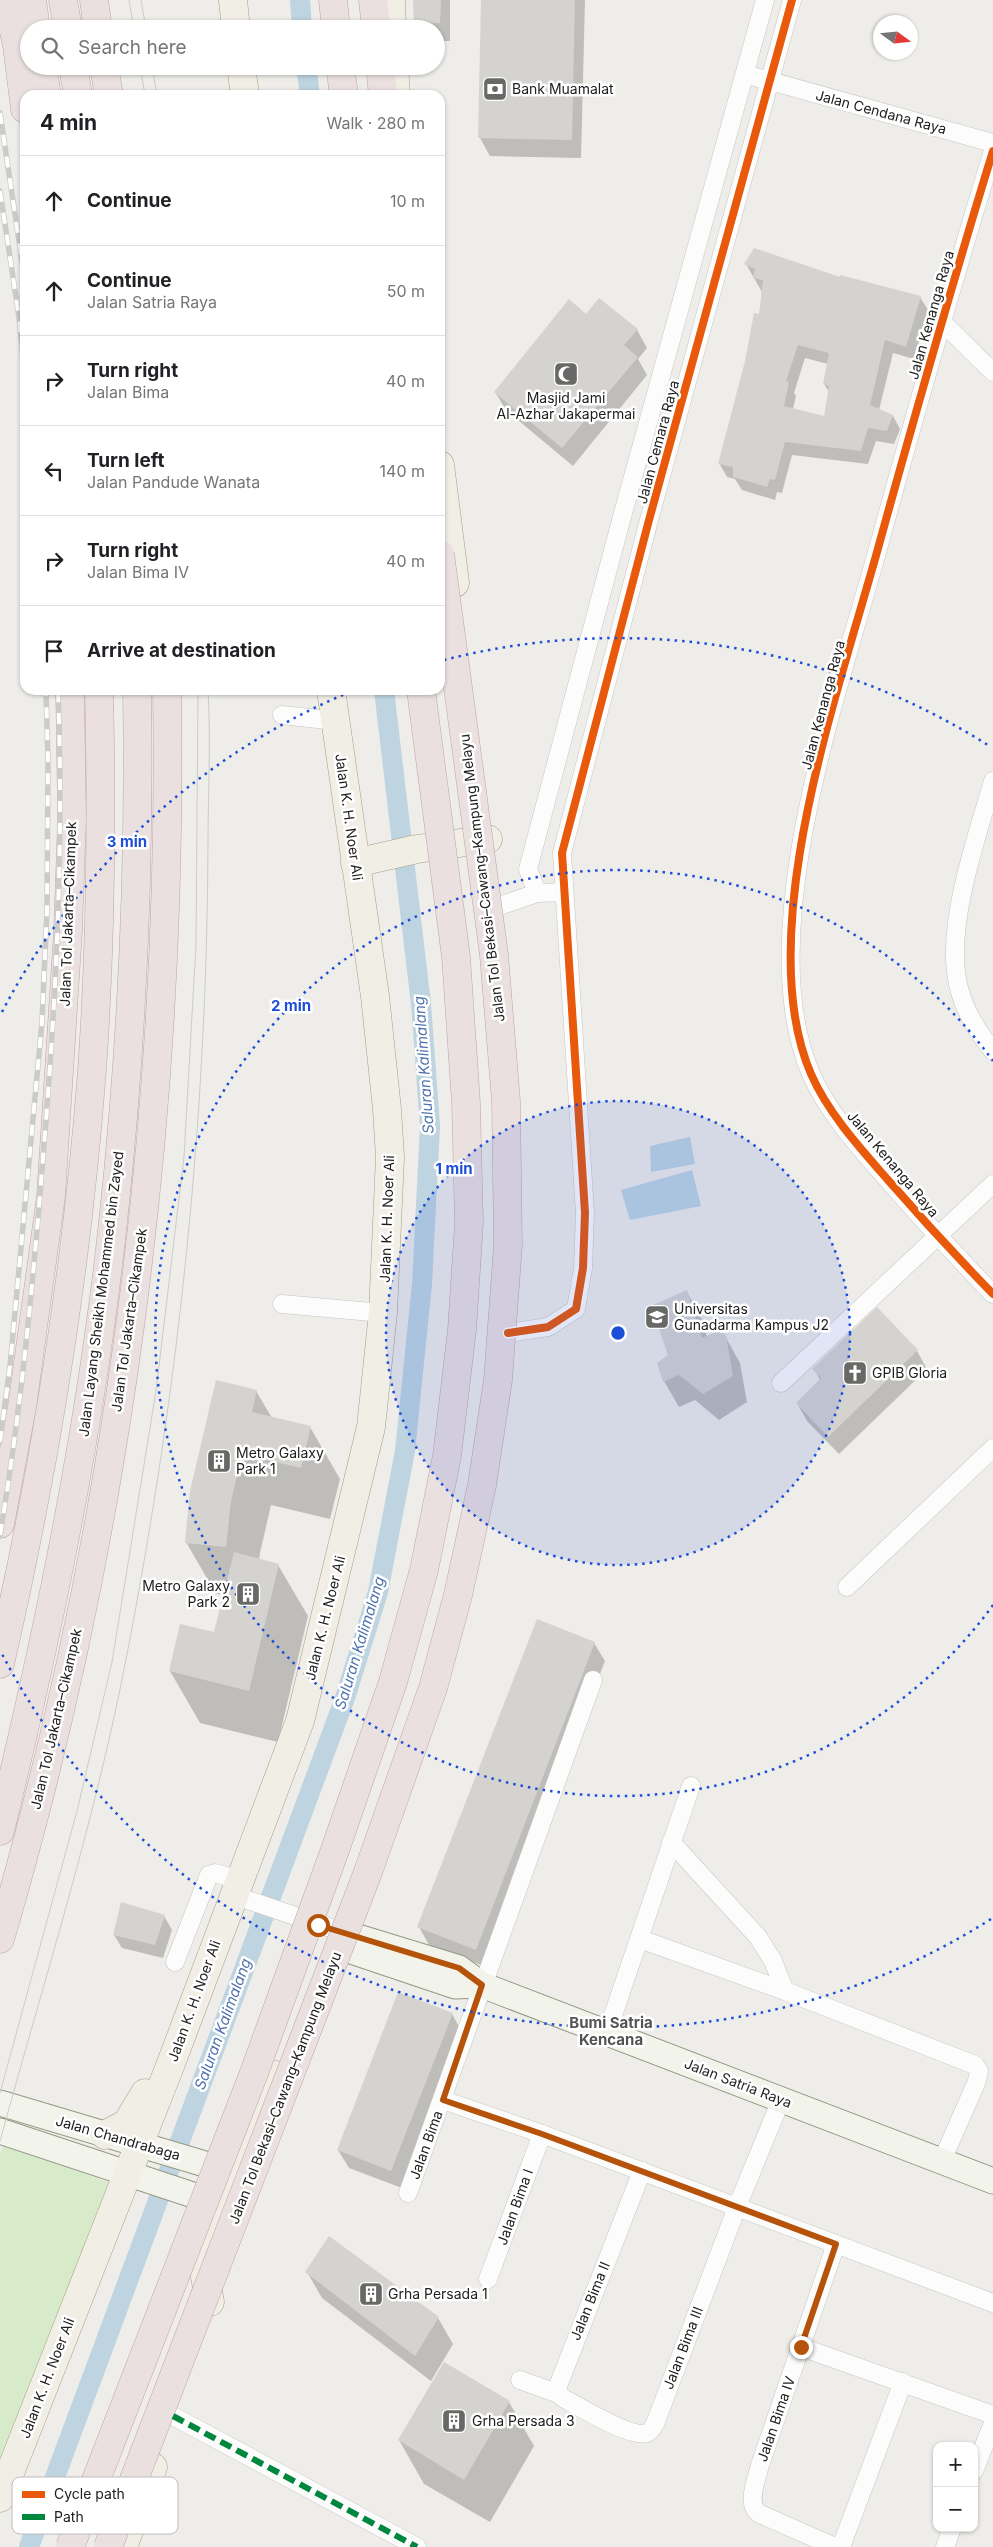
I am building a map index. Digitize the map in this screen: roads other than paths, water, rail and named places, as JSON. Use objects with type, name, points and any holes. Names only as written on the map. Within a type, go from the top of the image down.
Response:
[{"type":"highway","points":[[7,0],[20,69]]},
{"type":"highway","points":[[32,0],[35,20]]},
{"type":"highway","points":[[63,0],[66,20]]},
{"type":"highway","points":[[94,0],[97,20]]},
{"type":"highway","points":[[333,0],[335,20]]},
{"type":"highway","points":[[373,0],[375,20]]},
{"type":"highway","points":[[21,75],[23,90]]},
{"type":"highway","points":[[44,75],[46,90]]},
{"type":"highway","points":[[75,75],[77,90]]},
{"type":"highway","points":[[105,75],[107,90]]},
{"type":"highway","points":[[341,75],[343,90]]},
{"type":"highway","points":[[381,75],[382,90]]},
{"type":"highway","name":"Jalan Tol Bekasi–Cawang–Kampung Melayu","points":[[135,2477],[368,1872],[433,1688],[458,1595],[482,1485],[498,1380],[508,1245],[506,1101],[494,956],[445,591]]},
{"type":"highway","name":"Jalan Tol Jakarta–Cikampek","points":[[0,1524],[22,1407],[51,1196],[68,931],[72,819],[70,695]]},
{"type":"highway","points":[[0,1664],[17,1592],[44,1448],[64,1325],[80,1206],[92,1069],[100,915],[99,695]]},
{"type":"highway","name":"Jalan Layang Sheikh Mohammed bin Zayed","points":[[0,1831],[34,1692],[64,1546],[94,1370],[113,1223],[125,1091],[133,943],[138,752],[137,695]]},
{"type":"highway","name":"Jalan Tol Jakarta–Cikampek","points":[[0,1938],[18,1879],[58,1720],[84,1597],[120,1395],[142,1231],[159,1032],[168,751],[167,695]]},
{"type":"highway","points":[[97,2477],[254,2073],[342,1831],[393,1682],[424,1570],[446,1456],[462,1330],[469,1223],[466,1103],[456,957],[422,695]]},
{"type":"highway","points":[[70,2547],[75,2534]]},
{"type":"highway","name":"Jalan Tol Bekasi–Cawang–Kampung Melayu","points":[[108,2547],[113,2534]]},
{"type":"main road","points":[[233,0],[235,20]]},
{"type":"main road","points":[[390,0],[391,20]]},
{"type":"main road","points":[[242,75],[244,90]]},
{"type":"main road","points":[[395,75],[396,90]]},
{"type":"main road","points":[[150,2477],[310,2048],[437,1690],[463,1592],[486,1486],[508,1332],[515,1246],[517,1159],[511,1040],[488,839],[445,504]]},
{"type":"main road","name":"Jalan K. H. Noer Ali","points":[[0,2498],[147,2145],[170,2066],[240,1892],[300,1721],[371,1427],[383,1313],[390,1157],[363,861],[332,695]]},
{"type":"main road","points":[[363,861],[418,849],[488,839]]},
{"type":"main road","points":[[212,2312],[202,2262],[212,2202],[225,2170],[279,2068],[310,2048]]},
{"type":"main road","points":[[105,2135],[128,2123],[142,2095],[170,2066]]},
{"type":"main road","points":[[123,2547],[128,2534]]},
{"type":"street","name":"Jalan Cemara Raya","points":[[537,893],[528,869],[623,513],[765,0]]},
{"type":"street","name":"Jalan Cemara Raya","points":[[508,1332],[548,1327],[576,1309],[583,1268],[585,1213],[562,853],[649,520],[792,0]]},
{"type":"street","name":"Jalan Cendana Raya","points":[[745,74],[993,142]]},
{"type":"street","name":"Jalan Kenanga Raya","points":[[993,151],[941,321],[825,740],[802,841],[791,935],[791,980],[796,1020],[811,1074],[822,1096],[860,1149],[993,1294]]},
{"type":"street","points":[[941,321],[993,372]]},
{"type":"street","points":[[282,715],[336,721]]},
{"type":"street","points":[[993,781],[968,871],[959,913],[956,948],[956,972],[961,995],[971,1019],[993,1051]]},
{"type":"street","points":[[496,907],[537,893],[564,892]]},
{"type":"street","points":[[781,1383],[993,1184]]},
{"type":"street","points":[[282,1304],[383,1313]]},
{"type":"street","points":[[848,1587],[993,1448]]},
{"type":"street","name":"Jalan Bima","points":[[408,2193],[594,1680]]},
{"type":"street","points":[[607,2033],[691,1786]]},
{"type":"street","points":[[671,1842],[758,1937],[770,1956],[785,1991]]},
{"type":"street","points":[[175,1962],[209,1875],[215,1873],[240,1892],[318,1925],[348,1942]]},
{"type":"street","points":[[640,1939],[785,1991],[977,2066],[978,2075],[974,2087],[941,2163]]},
{"type":"street","name":"Jalan Satria Raya","points":[[348,1942],[459,1968],[482,1985],[993,2182]]},
{"type":"street","points":[[443,2100],[542,2134],[993,2303]]},
{"type":"street","name":"Jalan Bima III","points":[[559,2394],[594,2414],[639,2433],[648,2432],[653,2427],[736,2207],[781,2100]]},
{"type":"street","name":"Jalan Chandrabaga","points":[[0,2103],[105,2135],[147,2145],[225,2170]]},
{"type":"street","name":"Jalan Chandrabaga","points":[[0,2130],[212,2202]]},
{"type":"street","name":"Jalan Bima I","points":[[488,2279],[542,2134]]},
{"type":"street","name":"Jalan Bima II","points":[[559,2394],[560,2376],[642,2171]]},
{"type":"street","name":"Jalan Bima IV","points":[[835,2547],[765,2516],[754,2509],[753,2495],[760,2465],[836,2244]]},
{"type":"street","points":[[801,2347],[993,2415]]},
{"type":"street","points":[[520,2380],[559,2394]]},
{"type":"street","points":[[841,2547],[903,2382]]},
{"type":"street","points":[[173,2416],[417,2547]]},
{"type":"street","points":[[978,2461],[993,2423]]},
{"type":"street","points":[[945,2547],[951,2532]]},
{"type":"water","points":[[690,1137],[695,1164],[651,1172],[650,1146]]},
{"type":"water","points":[[692,1170],[701,1206],[630,1220],[621,1190]]},
{"type":"waterway","name":"Saluran Kalimalang","points":[[300,0],[301,20]]},
{"type":"waterway","name":"Saluran Kalimalang","points":[[307,75],[309,90]]},
{"type":"waterway","name":"Saluran Kalimalang","points":[[55,2477],[345,1698],[378,1592],[405,1451],[422,1284],[430,1126],[421,1004],[385,695]]},
{"type":"waterway","name":"Saluran Kalimalang","points":[[29,2547],[34,2534]]},
{"type":"tram line","points":[[129,0],[132,20]]},
{"type":"tram line","points":[[141,0],[144,20]]},
{"type":"tram line","points":[[142,75],[144,90]]},
{"type":"tram line","points":[[154,75],[156,90]]},
{"type":"tram line","points":[[0,2093],[77,1811],[112,1662],[156,1391],[184,1157],[196,945],[198,695]]},
{"type":"tram line","points":[[0,2141],[85,1838],[100,1777],[127,1654],[161,1453],[187,1251],[196,1150],[206,947],[208,695]]},
{"type":"railway","points":[[0,113],[20,247]]},
{"type":"railway","points":[[0,191],[20,327]]},
{"type":"railway","points":[[0,1442],[10,1366],[42,1022],[47,910],[48,761],[46,695]]},
{"type":"railway","points":[[0,1535],[26,1347],[48,1100],[58,924],[60,807],[58,695]]},
{"type":"place","name":"Bank Muamalat","points":[[495,89]]},
{"type":"place","name":"Masjid Jami Al-Azhar Jakapermai","points":[[566,374]]},
{"type":"place","name":"Universitas Gunadarma Kampus J2","points":[[657,1317]]},
{"type":"place","name":"GPIB Gloria","points":[[855,1373]]},
{"type":"place","name":"Metro Galaxy Park 1","points":[[219,1461]]},
{"type":"place","name":"Metro Galaxy Park 2","points":[[248,1594]]},
{"type":"place","name":"Grha Persada 1","points":[[371,2294]]},
{"type":"place","name":"Grha Persada 3","points":[[454,2421]]},
{"type":"district","name":"Bumi Satria Kencana","points":[[611,2032]]}]
